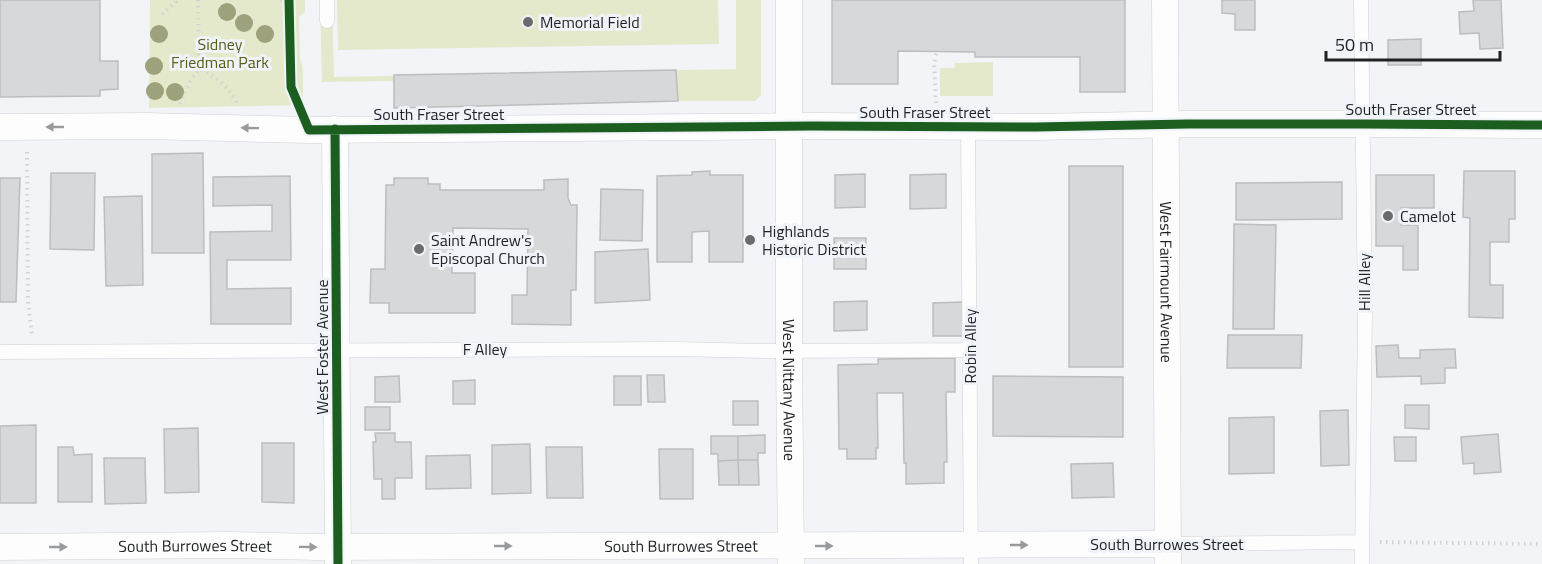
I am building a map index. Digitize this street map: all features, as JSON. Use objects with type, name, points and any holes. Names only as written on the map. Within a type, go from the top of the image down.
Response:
[{"type":"street","name":"West Nittany Avenue","points":[[789,0],[791,555]]},
{"type":"street","name":"West Fairmount Avenue","points":[[1165,0],[1167,554]]},
{"type":"street","name":"South Fraser Street","points":[[0,127],[146,126],[335,129],[1363,123],[1542,125]]},
{"type":"street","name":"West Foster Avenue","points":[[335,129],[338,555]]},
{"type":"street","name":"South Burrowes Street","points":[[0,547],[229,545],[338,555],[1167,554]]},
{"type":"lane","points":[[327,0],[327,21]]},
{"type":"lane","name":"Hill Alley","points":[[1360,0],[1365,308],[1362,564]]},
{"type":"lane","name":"Robin Alley","points":[[968,127],[971,555]]},
{"type":"lane","name":"F Alley","points":[[0,352],[970,350]]},
{"type":"lane","name":"South Burrowes Street","points":[[1167,554],[1361,542]]},
{"type":"path","points":[[162,14],[176,0]]},
{"type":"path","points":[[180,104],[199,69],[198,0]]},
{"type":"path","points":[[286,2],[289,16]]},
{"type":"path","points":[[936,52],[934,63],[936,104]]},
{"type":"path","points":[[199,69],[212,74],[225,85],[238,105]]},
{"type":"path","points":[[27,152],[28,301],[33,341],[32,352]]},
{"type":"path","points":[[1361,542],[1542,544]]},
{"type":"green space","name":"Sidney Friedman Park","points":[[150,0],[305,0],[305,12],[299,17],[303,105],[149,108]]},
{"type":"green space","points":[[320,0],[332,0],[334,77],[736,69],[736,0],[761,0],[761,95],[755,101],[394,108],[393,81],[322,82]]},
{"type":"green space","name":"Memorial Field","points":[[337,0],[718,0],[719,44],[338,50]]},
{"type":"green space","points":[[993,62],[993,96],[940,96],[940,68],[954,68],[955,63]]},
{"type":"building","points":[[0,0],[100,0],[100,61],[118,61],[118,89],[100,90],[100,96],[0,97]]},
{"type":"building","points":[[832,0],[1125,0],[1125,92],[1080,92],[1080,57],[975,57],[975,52],[898,51],[898,84],[832,84]]},
{"type":"building","points":[[1222,0],[1255,0],[1255,30],[1235,30],[1235,14],[1222,13]]},
{"type":"building","points":[[1473,0],[1501,0],[1503,48],[1480,49],[1479,33],[1460,34],[1459,12],[1474,11]]},
{"type":"building","points":[[1421,39],[1421,65],[1388,65],[1388,40]]},
{"type":"building","points":[[676,70],[678,101],[394,108],[394,75]]},
{"type":"building","points":[[203,153],[204,253],[152,253],[152,154]]},
{"type":"building","points":[[1069,166],[1123,166],[1123,367],[1069,367]]},
{"type":"building","points":[[710,171],[710,175],[743,175],[743,262],[709,262],[709,231],[692,232],[692,262],[657,262],[657,176],[692,175],[692,172]]},
{"type":"building","points":[[1464,171],[1515,171],[1515,219],[1509,219],[1509,242],[1490,242],[1490,285],[1503,285],[1503,318],[1469,317],[1470,218],[1463,217]]},
{"type":"building","points":[[51,173],[95,173],[94,250],[50,249]]},
{"type":"building","points":[[865,174],[865,207],[835,208],[835,175]]},
{"type":"building","points":[[946,174],[946,208],[910,209],[910,175]]},
{"type":"building","name":"Camelot","points":[[1376,175],[1434,175],[1434,208],[1401,208],[1401,225],[1418,225],[1418,270],[1403,270],[1403,246],[1376,246]]},
{"type":"building","points":[[290,176],[291,260],[227,260],[227,289],[291,288],[291,324],[211,324],[210,232],[272,231],[272,205],[213,206],[213,177]]},
{"type":"building","points":[[0,178],[20,178],[16,302],[0,302]]},
{"type":"building","name":"Saint Andrew's Episcopal Church","points":[[394,178],[428,178],[428,184],[440,184],[440,190],[544,190],[544,180],[568,179],[568,198],[571,205],[577,205],[576,290],[571,290],[571,325],[512,324],[512,295],[527,295],[528,229],[453,228],[452,273],[475,273],[475,313],[389,313],[389,303],[370,303],[371,269],[385,269],[386,185],[394,185]]},
{"type":"building","points":[[1342,182],[1342,219],[1236,220],[1236,183]]},
{"type":"building","points":[[601,189],[643,190],[642,241],[600,240]]},
{"type":"building","points":[[142,196],[143,285],[106,286],[104,197]]},
{"type":"building","points":[[1234,224],[1276,225],[1274,329],[1233,329]]},
{"type":"building","points":[[834,238],[866,238],[866,269],[834,269]]},
{"type":"building","points":[[648,249],[650,300],[595,303],[595,252]]},
{"type":"building","points":[[867,301],[867,330],[834,331],[834,302]]},
{"type":"building","points":[[963,302],[963,336],[933,336],[933,303]]},
{"type":"building","points":[[1228,335],[1302,335],[1301,368],[1227,368]]},
{"type":"building","points":[[1398,345],[1399,358],[1420,358],[1420,350],[1455,349],[1456,368],[1445,368],[1445,383],[1421,384],[1421,376],[1377,377],[1376,346]]},
{"type":"building","points":[[955,358],[955,392],[946,392],[947,462],[944,462],[944,483],[906,484],[903,393],[877,393],[878,448],[876,448],[876,459],[847,459],[847,449],[839,449],[838,365],[878,364],[878,359]]},
{"type":"building","points":[[647,375],[664,375],[665,402],[648,402]]},
{"type":"building","points":[[399,376],[400,402],[375,402],[375,377]]},
{"type":"building","points":[[614,376],[641,376],[641,405],[614,405]]},
{"type":"building","points":[[993,376],[1123,377],[1123,437],[993,436]]},
{"type":"building","points":[[475,380],[475,404],[453,404],[453,381]]},
{"type":"building","points":[[733,401],[758,401],[758,425],[733,425]]},
{"type":"building","points":[[1405,405],[1429,405],[1429,429],[1405,428]]},
{"type":"building","points":[[365,407],[390,407],[390,430],[365,430]]},
{"type":"building","points":[[1348,410],[1349,465],[1321,466],[1320,411]]},
{"type":"building","points":[[1274,417],[1274,473],[1229,474],[1229,418]]},
{"type":"building","points":[[36,425],[36,503],[0,503],[0,426]]},
{"type":"building","points":[[198,428],[199,492],[165,493],[164,429]]},
{"type":"building","points":[[375,433],[395,433],[395,442],[411,442],[412,478],[395,478],[395,499],[382,499],[382,479],[374,479],[373,442],[376,442]]},
{"type":"building","points":[[1498,434],[1501,472],[1474,474],[1474,463],[1463,464],[1461,437]]},
{"type":"building","points":[[765,435],[765,453],[758,453],[758,460],[738,460],[738,436]]},
{"type":"building","points":[[711,436],[738,436],[738,460],[718,461],[718,454],[711,454]]},
{"type":"building","points":[[1394,437],[1416,437],[1416,461],[1395,461]]},
{"type":"building","points":[[262,443],[294,443],[294,503],[262,502]]},
{"type":"building","points":[[530,444],[531,493],[492,494],[492,445]]},
{"type":"building","points":[[58,447],[73,447],[74,455],[92,454],[92,502],[58,502]]},
{"type":"building","points":[[546,447],[582,447],[583,498],[547,498]]},
{"type":"building","points":[[659,449],[693,449],[693,499],[660,499]]},
{"type":"building","points":[[470,455],[471,488],[426,489],[426,456]]},
{"type":"building","points":[[104,458],[145,458],[146,503],[105,504]]},
{"type":"building","points":[[738,460],[739,485],[719,485],[718,461]]},
{"type":"building","points":[[738,460],[758,460],[759,485],[739,485]]},
{"type":"building","points":[[1113,463],[1114,497],[1072,498],[1071,464]]},
{"type":"cycle path","points":[[289,0],[291,87],[309,130],[812,126],[1036,127],[1187,124],[1542,125]]},
{"type":"cycle path","points":[[335,129],[338,564]]},
{"type":"place","name":"Memorial Field","points":[[528,22]]},
{"type":"place","name":"Camelot","points":[[1388,216]]},
{"type":"place","name":"Highlands Historic District","points":[[750,240]]},
{"type":"place","name":"Saint Andrew's Episcopal Church","points":[[419,249]]}]
